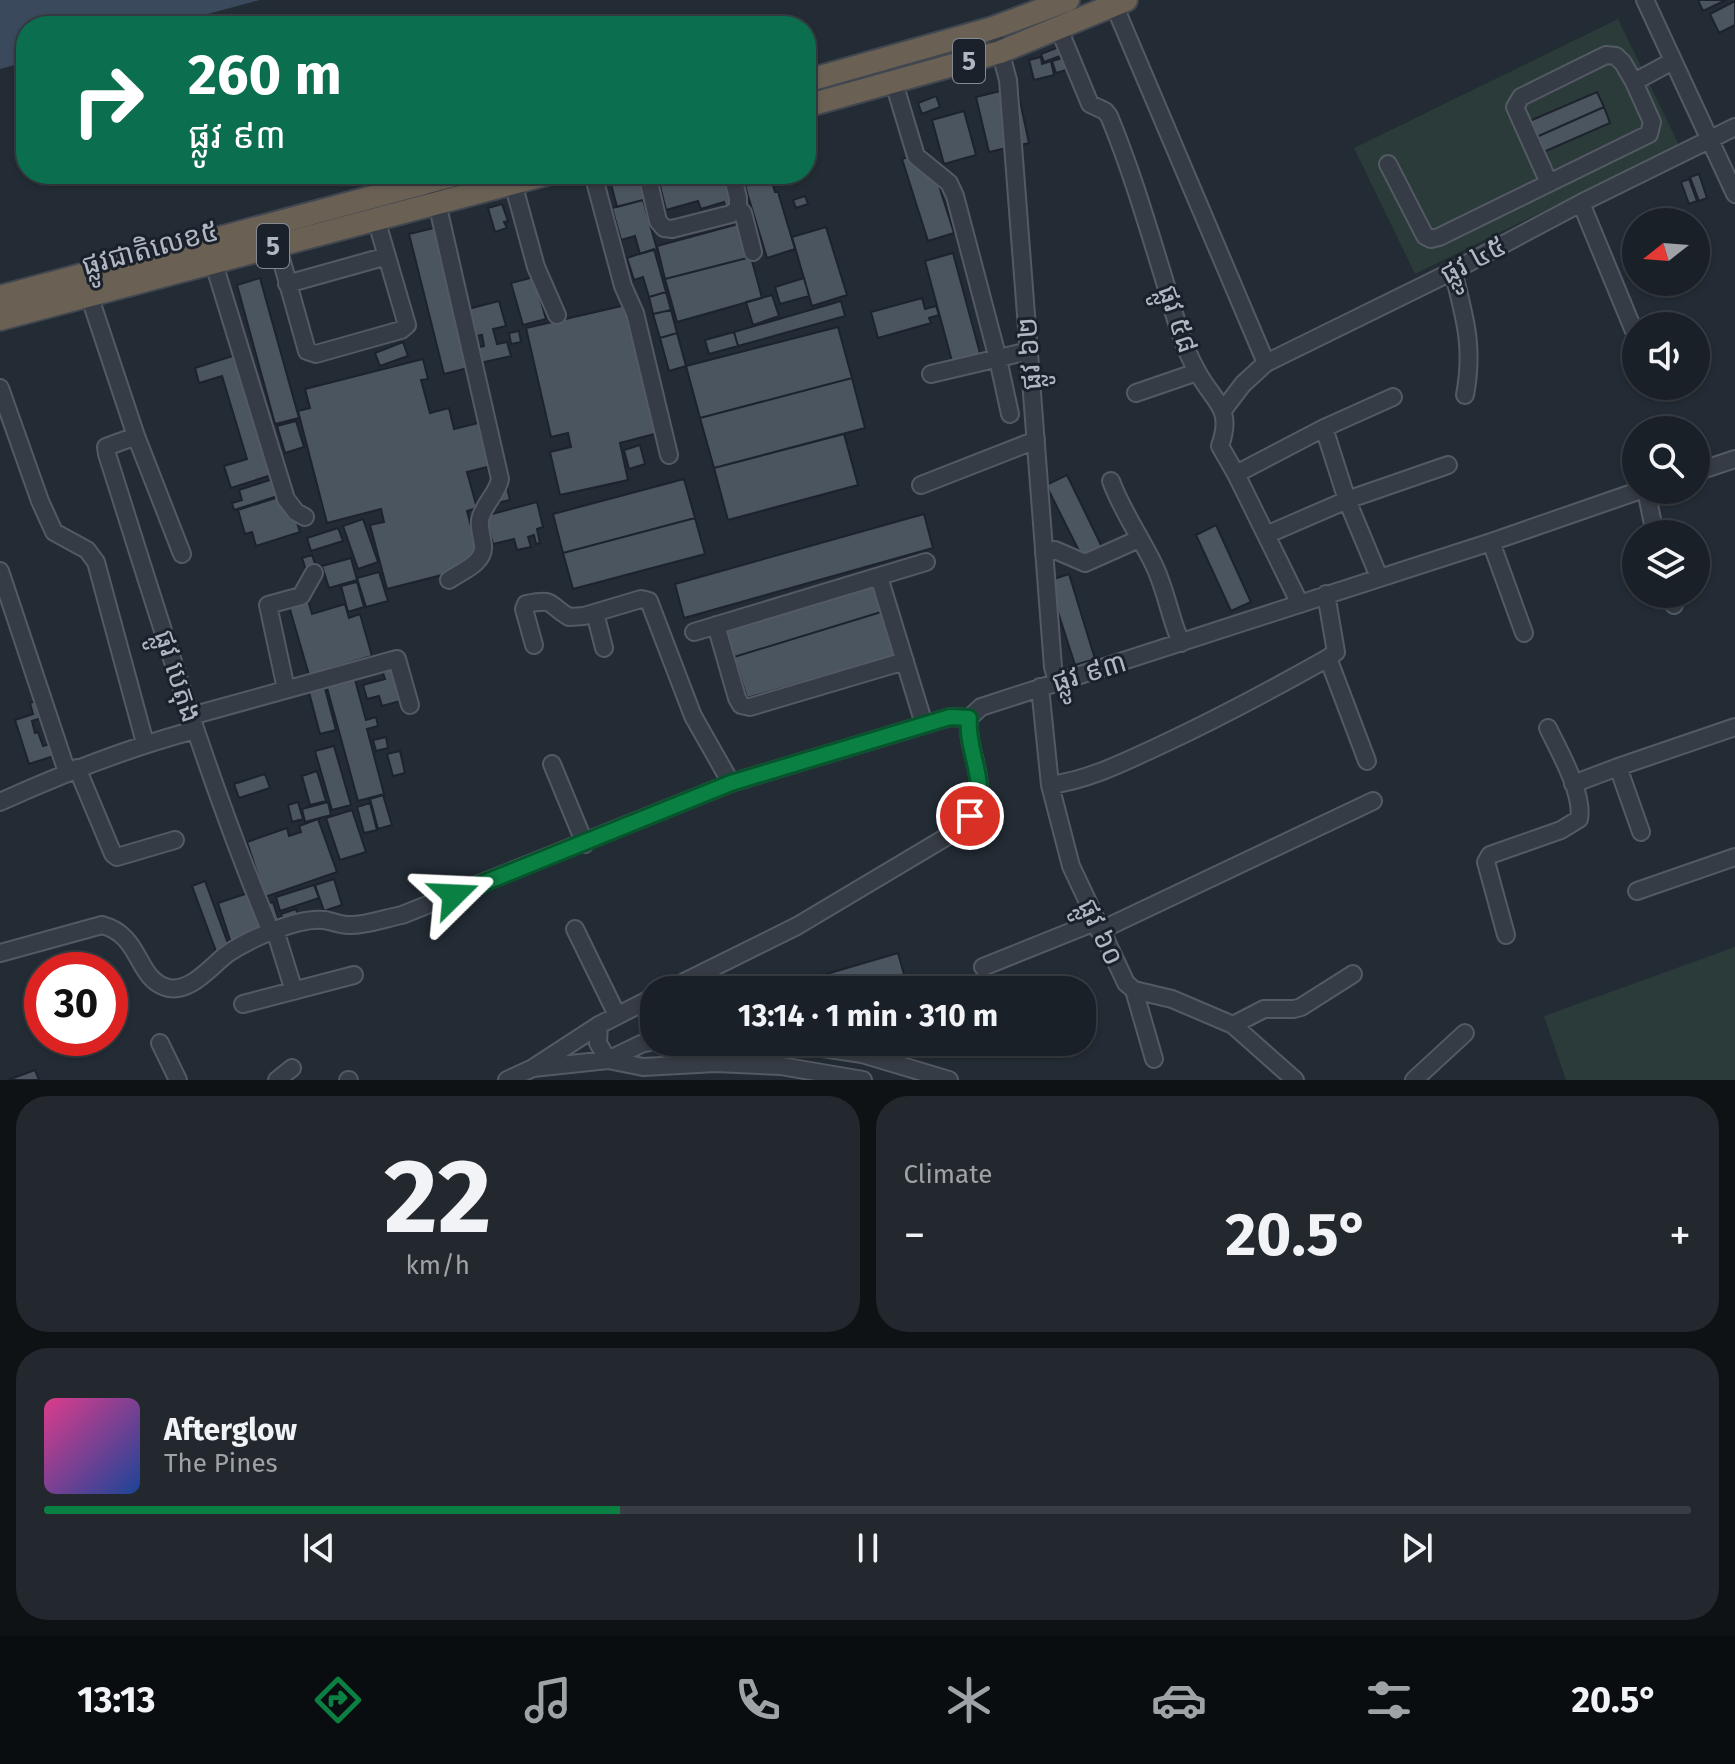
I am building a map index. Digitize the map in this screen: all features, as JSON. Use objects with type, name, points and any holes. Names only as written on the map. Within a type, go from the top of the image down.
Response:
[{"type":"highway","name":"5","points":[[816,78],[993,28],[1068,0]]},
{"type":"highway","name":"5","points":[[816,103],[1000,52],[1117,2]]},
{"type":"highway","name":"ផ្លូវជាតិលេខ៥","points":[[0,297],[274,234],[423,184]]},
{"type":"highway","name":"ផ្លូវជាតិលេខ៥","points":[[274,234],[376,219],[509,184]]},
{"type":"highway","name":"ផ្លូវជាតិលេខ៥","points":[[0,319],[89,295],[210,251]]},
{"type":"street","points":[[1645,0],[1735,194]]},
{"type":"street","points":[[1117,2],[1266,363]]},
{"type":"street","name":"ផ្លូវ ៦២","points":[[993,28],[1008,80],[1053,667],[1049,684]]},
{"type":"street","name":"ផ្លូវ ៥៨","points":[[1059,29],[1090,104],[1105,111],[1113,126],[1138,193],[1178,325],[1197,372],[1224,409]]},
{"type":"street","points":[[1388,164],[1425,236],[1431,239],[1549,183],[1649,134],[1653,128],[1652,122],[1634,82],[1616,56],[1606,55],[1521,97],[1515,107],[1549,183]]},
{"type":"street","points":[[1634,82],[1673,61]]},
{"type":"street","points":[[894,83],[916,156],[949,183],[955,196],[1010,414]]},
{"type":"street","name":"ផ្លូវ ៤៥","points":[[1224,409],[1243,384],[1266,363],[1735,127]]},
{"type":"street","points":[[433,184],[500,479],[480,523],[484,553],[481,559],[449,580]]},
{"type":"street","points":[[513,184],[536,267],[557,315]]},
{"type":"street","points":[[596,184],[623,286],[635,313],[669,455]]},
{"type":"street","points":[[649,184],[658,221],[664,228],[672,229],[731,214],[738,208]]},
{"type":"street","points":[[734,184],[738,208],[743,213],[753,252]]},
{"type":"street","points":[[1581,203],[1626,312]]},
{"type":"street","points":[[274,234],[307,351],[316,354],[401,330],[407,325],[376,219]]},
{"type":"street","points":[[210,251],[286,499],[296,512],[305,517]]},
{"type":"street","points":[[287,284],[387,256]]},
{"type":"street","points":[[1453,271],[1469,330],[1469,370],[1465,395]]},
{"type":"street","points":[[89,295],[136,436],[182,554]]},
{"type":"street","points":[[931,374],[1029,351]]},
{"type":"street","points":[[1136,393],[1197,372]]},
{"type":"street","points":[[0,388],[54,532],[87,550],[96,562],[145,743]]},
{"type":"street","points":[[1236,474],[1324,428],[1393,397]]},
{"type":"street","points":[[1224,409],[1226,432],[1220,446],[1300,604]]},
{"type":"street","points":[[1324,428],[1347,500],[1379,577]]},
{"type":"street","name":"ផ្លូវ បេតុង","points":[[136,436],[106,447],[107,454],[193,723],[247,876],[273,931],[294,991]]},
{"type":"street","points":[[921,485],[1036,440]]},
{"type":"street","points":[[1710,467],[1735,459]]},
{"type":"street","points":[[1266,535],[1347,500],[1448,465]]},
{"type":"street","points":[[1111,481],[1122,509],[1165,590],[1181,643]]},
{"type":"street","name":"ផ្លូវ ៩៣","points":[[969,718],[981,707],[1049,684],[1622,497]]},
{"type":"street","points":[[1044,553],[1055,550],[1085,563],[1139,539]]},
{"type":"street","points":[[1491,542],[1524,633]]},
{"type":"street","points":[[694,632],[926,562]]},
{"type":"street","points":[[0,571],[72,770],[113,854],[117,857],[175,840]]},
{"type":"street","points":[[286,689],[268,605],[301,596],[314,573]]},
{"type":"street","points":[[879,577],[924,724]]},
{"type":"street","points":[[1050,785],[1077,782],[1135,757],[1209,722],[1328,658],[1336,652],[1326,594]]},
{"type":"street","points":[[534,645],[524,609],[526,604],[545,600],[569,617],[595,613],[641,599],[649,601],[693,716],[731,783]]},
{"type":"street","points":[[595,613],[604,648]]},
{"type":"street","points":[[716,625],[737,698],[741,705],[750,707],[905,661]]},
{"type":"street","points":[[1328,658],[1367,761]]},
{"type":"street","points":[[0,802],[72,770],[286,689],[397,659],[410,705]]},
{"type":"street","name":"ផ្លូវ ៦០","points":[[1049,684],[1050,785],[1071,866],[1097,927],[1126,983],[1134,990],[1172,999],[1233,1025],[1295,1080]]},
{"type":"street","points":[[0,953],[102,925],[116,928],[127,938],[162,986],[176,989],[195,980],[229,953],[273,931],[322,919],[348,925],[402,915],[731,783],[924,724],[950,717],[969,718],[967,734],[977,779],[978,800],[958,830],[797,926],[696,976]]},
{"type":"street","points":[[1573,784],[1735,727]]},
{"type":"street","points":[[1506,935],[1486,862],[1490,855],[1561,830],[1579,819],[1581,809],[1573,784],[1548,728]]},
{"type":"street","points":[[552,764],[585,844]]},
{"type":"street","points":[[1618,767],[1641,832]]},
{"type":"street","points":[[983,967],[1097,927],[1373,801]]},
{"type":"street","points":[[1637,891],[1735,857]]},
{"type":"street","points":[[575,929],[617,1015]]},
{"type":"street","points":[[1233,1025],[1264,1009],[1301,1007],[1353,974]]},
{"type":"street","points":[[243,1004],[354,975]]},
{"type":"street","points":[[1134,990],[1154,1059]]},
{"type":"street","points":[[507,1080],[533,1068],[599,1025],[640,1004]]},
{"type":"street","points":[[599,1025],[598,1043],[608,1060]]},
{"type":"street","points":[[1414,1080],[1465,1033]]},
{"type":"street","points":[[160,1043],[178,1080]]},
{"type":"street","points":[[608,1060],[640,1044]]},
{"type":"street","points":[[869,1056],[949,1080]]},
{"type":"street","points":[[533,1068],[608,1060],[643,1067],[716,1063],[781,1066],[863,1080]]},
{"type":"street","points":[[277,1080],[292,1068]]},
{"type":"shaded area","points":[[1618,19],[1679,145],[1415,274],[1354,148]]},
{"type":"shaded area","points":[[1735,947],[1735,1080],[1566,1080],[1544,1016]]},
{"type":"water","points":[[0,0],[260,0],[200,16],[16,16],[16,65],[0,69]]},
{"type":"building","points":[[1698,0],[1726,0],[1703,11]]},
{"type":"building","points":[[1735,1],[1735,25],[1719,33],[1710,14]]},
{"type":"building","points":[[1064,45],[1068,53],[1044,62],[1041,54]]},
{"type":"building","points":[[1069,56],[1073,68],[1056,73],[1052,61]]},
{"type":"building","points":[[1041,57],[1042,64],[1051,61],[1054,75],[1034,80],[1029,60]]},
{"type":"building","points":[[1017,87],[1029,143],[989,152],[976,97]]},
{"type":"building","points":[[1597,92],[1604,107],[1532,139],[1525,123]]},
{"type":"building","points":[[936,96],[940,107],[922,114],[918,103]]},
{"type":"building","points":[[1604,107],[1610,123],[1539,154],[1532,139]]},
{"type":"building","points":[[964,111],[976,155],[944,164],[932,120]]},
{"type":"building","points":[[928,151],[954,233],[928,241],[902,159]]},
{"type":"building","points":[[1699,174],[1707,198],[1699,201],[1690,177]]},
{"type":"building","points":[[1689,179],[1697,201],[1689,204],[1681,182]]},
{"type":"building","points":[[611,184],[643,184],[647,199],[617,207]]},
{"type":"building","points":[[660,184],[729,184],[735,207],[726,209],[724,202],[701,209],[698,201],[666,210]]},
{"type":"building","points":[[773,184],[775,192],[778,192],[795,249],[767,258],[745,186]]},
{"type":"building","points":[[805,196],[808,204],[796,208],[793,200]]},
{"type":"building","points":[[643,200],[657,249],[640,254],[635,236],[621,240],[612,208]]},
{"type":"building","points":[[502,204],[508,221],[504,222],[507,228],[495,232],[488,208]]},
{"type":"building","points":[[742,223],[751,257],[665,279],[657,246]]},
{"type":"building","points":[[438,227],[468,368],[444,374],[409,234]]},
{"type":"building","points":[[826,227],[847,295],[812,306],[792,237]]},
{"type":"building","points":[[654,249],[666,292],[649,297],[643,277],[634,280],[627,258]]},
{"type":"building","points":[[953,253],[981,357],[953,365],[925,261]]},
{"type":"building","points":[[751,257],[762,298],[677,322],[665,279]]},
{"type":"building","points":[[534,277],[546,319],[523,325],[511,283]]},
{"type":"building","points":[[260,278],[299,418],[275,424],[237,285]]},
{"type":"building","points":[[804,278],[809,296],[780,304],[775,287]]},
{"type":"building","points":[[666,292],[671,310],[653,314],[649,297]]},
{"type":"building","points":[[772,295],[779,316],[753,325],[746,302]]},
{"type":"building","points":[[922,298],[925,309],[936,306],[939,315],[929,318],[931,323],[878,338],[871,312]]},
{"type":"building","points":[[499,301],[506,326],[493,329],[497,344],[507,342],[511,356],[480,363],[476,348],[484,346],[482,335],[471,337],[464,310]]},
{"type":"building","points":[[841,301],[845,316],[738,346],[734,332]]},
{"type":"building","points":[[626,305],[658,433],[620,443],[628,480],[560,495],[550,452],[571,447],[568,433],[551,437],[526,328]]},
{"type":"building","points":[[671,310],[677,333],[660,338],[653,314]]},
{"type":"building","points":[[838,327],[852,378],[700,418],[686,366]]},
{"type":"building","points":[[519,331],[521,342],[511,344],[509,333]]},
{"type":"building","points":[[734,332],[738,346],[709,354],[705,340]]},
{"type":"building","points":[[677,333],[686,366],[669,371],[660,338]]},
{"type":"building","points":[[403,342],[408,356],[380,366],[375,353]]},
{"type":"building","points":[[245,352],[281,472],[231,488],[224,466],[247,459],[222,376],[199,383],[195,368]]},
{"type":"building","points":[[423,359],[428,379],[421,380],[430,413],[449,408],[454,429],[490,420],[510,500],[497,503],[487,467],[467,472],[477,508],[467,511],[481,565],[387,589],[370,525],[384,522],[381,509],[327,523],[298,411],[310,408],[305,389]]},
{"type":"building","points":[[852,378],[865,428],[714,468],[700,418]]},
{"type":"building","points":[[296,421],[304,447],[285,453],[277,426]]},
{"type":"building","points":[[844,434],[858,485],[728,520],[714,468]]},
{"type":"building","points":[[640,445],[645,464],[629,469],[624,450]]},
{"type":"building","points":[[1067,475],[1102,547],[1082,557],[1046,485]]},
{"type":"building","points":[[279,477],[284,494],[234,510],[232,503],[242,500],[239,490]]},
{"type":"building","points":[[684,479],[695,518],[563,553],[553,514]]},
{"type":"building","points":[[288,494],[300,532],[256,546],[252,532],[245,534],[238,510]]},
{"type":"building","points":[[537,502],[543,527],[537,529],[540,543],[536,544],[534,535],[528,537],[531,547],[517,550],[514,539],[493,544],[485,516]]},
{"type":"building","points":[[924,514],[933,548],[684,618],[675,584]]},
{"type":"building","points":[[695,518],[705,554],[573,589],[563,553]]},
{"type":"building","points":[[363,519],[378,562],[358,569],[343,526]]},
{"type":"building","points":[[1216,525],[1251,602],[1231,611],[1196,535]]},
{"type":"building","points":[[338,528],[343,541],[311,551],[307,538]]},
{"type":"building","points":[[312,555],[317,569],[307,573],[302,558]]},
{"type":"building","points":[[351,558],[357,580],[329,588],[322,566]]},
{"type":"building","points":[[379,572],[388,601],[366,607],[357,578]]},
{"type":"building","points":[[1069,574],[1095,659],[1075,665],[1048,581]]},
{"type":"building","points":[[357,582],[364,607],[348,612],[341,586]]},
{"type":"building","points":[[872,582],[881,612],[734,657],[725,626]]},
{"type":"building","points":[[308,600],[312,614],[345,604],[349,618],[360,614],[372,656],[309,675],[289,606]]},
{"type":"building","points":[[881,612],[895,656],[747,698],[734,657]]},
{"type":"building","points":[[395,667],[404,700],[382,706],[379,696],[367,699],[363,685],[385,679],[382,670]]},
{"type":"building","points":[[354,676],[366,720],[376,717],[378,726],[367,729],[384,794],[358,801],[326,684]]},
{"type":"building","points":[[323,681],[336,730],[320,734],[307,685]]},
{"type":"building","points":[[39,700],[45,717],[32,721],[35,733],[38,732],[43,746],[54,743],[57,755],[29,764],[15,720],[33,714],[30,703]]},
{"type":"building","points":[[386,737],[388,748],[376,751],[373,740]]},
{"type":"building","points":[[334,746],[351,805],[332,810],[315,751]]},
{"type":"building","points":[[400,751],[405,773],[393,776],[387,754]]},
{"type":"building","points":[[317,771],[326,801],[310,805],[302,776]]},
{"type":"building","points":[[265,774],[270,788],[239,798],[234,784]]},
{"type":"building","points":[[383,795],[392,825],[378,829],[370,799]]},
{"type":"building","points":[[298,802],[303,819],[292,822],[288,805]]},
{"type":"building","points":[[328,802],[331,815],[305,822],[302,809]]},
{"type":"building","points":[[370,803],[377,830],[364,833],[357,807]]},
{"type":"building","points":[[352,810],[366,852],[340,860],[326,818]]},
{"type":"building","points":[[318,819],[337,872],[265,897],[247,842],[287,828],[289,836],[301,832],[299,826]]},
{"type":"building","points":[[334,879],[342,905],[324,911],[315,885]]},
{"type":"building","points":[[205,881],[230,949],[217,954],[192,886]]},
{"type":"building","points":[[314,885],[319,898],[280,911],[276,897]]},
{"type":"building","points":[[260,889],[265,904],[273,902],[283,933],[233,949],[218,903]]},
{"type":"building","points":[[296,909],[300,921],[285,926],[281,914]]},
{"type":"building","points":[[898,953],[904,976],[823,976]]},
{"type":"building","points":[[35,1070],[39,1080],[8,1080]]},
{"type":"route","points":[[454,895],[731,783],[950,717],[969,718],[967,734],[977,779],[978,800],[970,816]]}]
